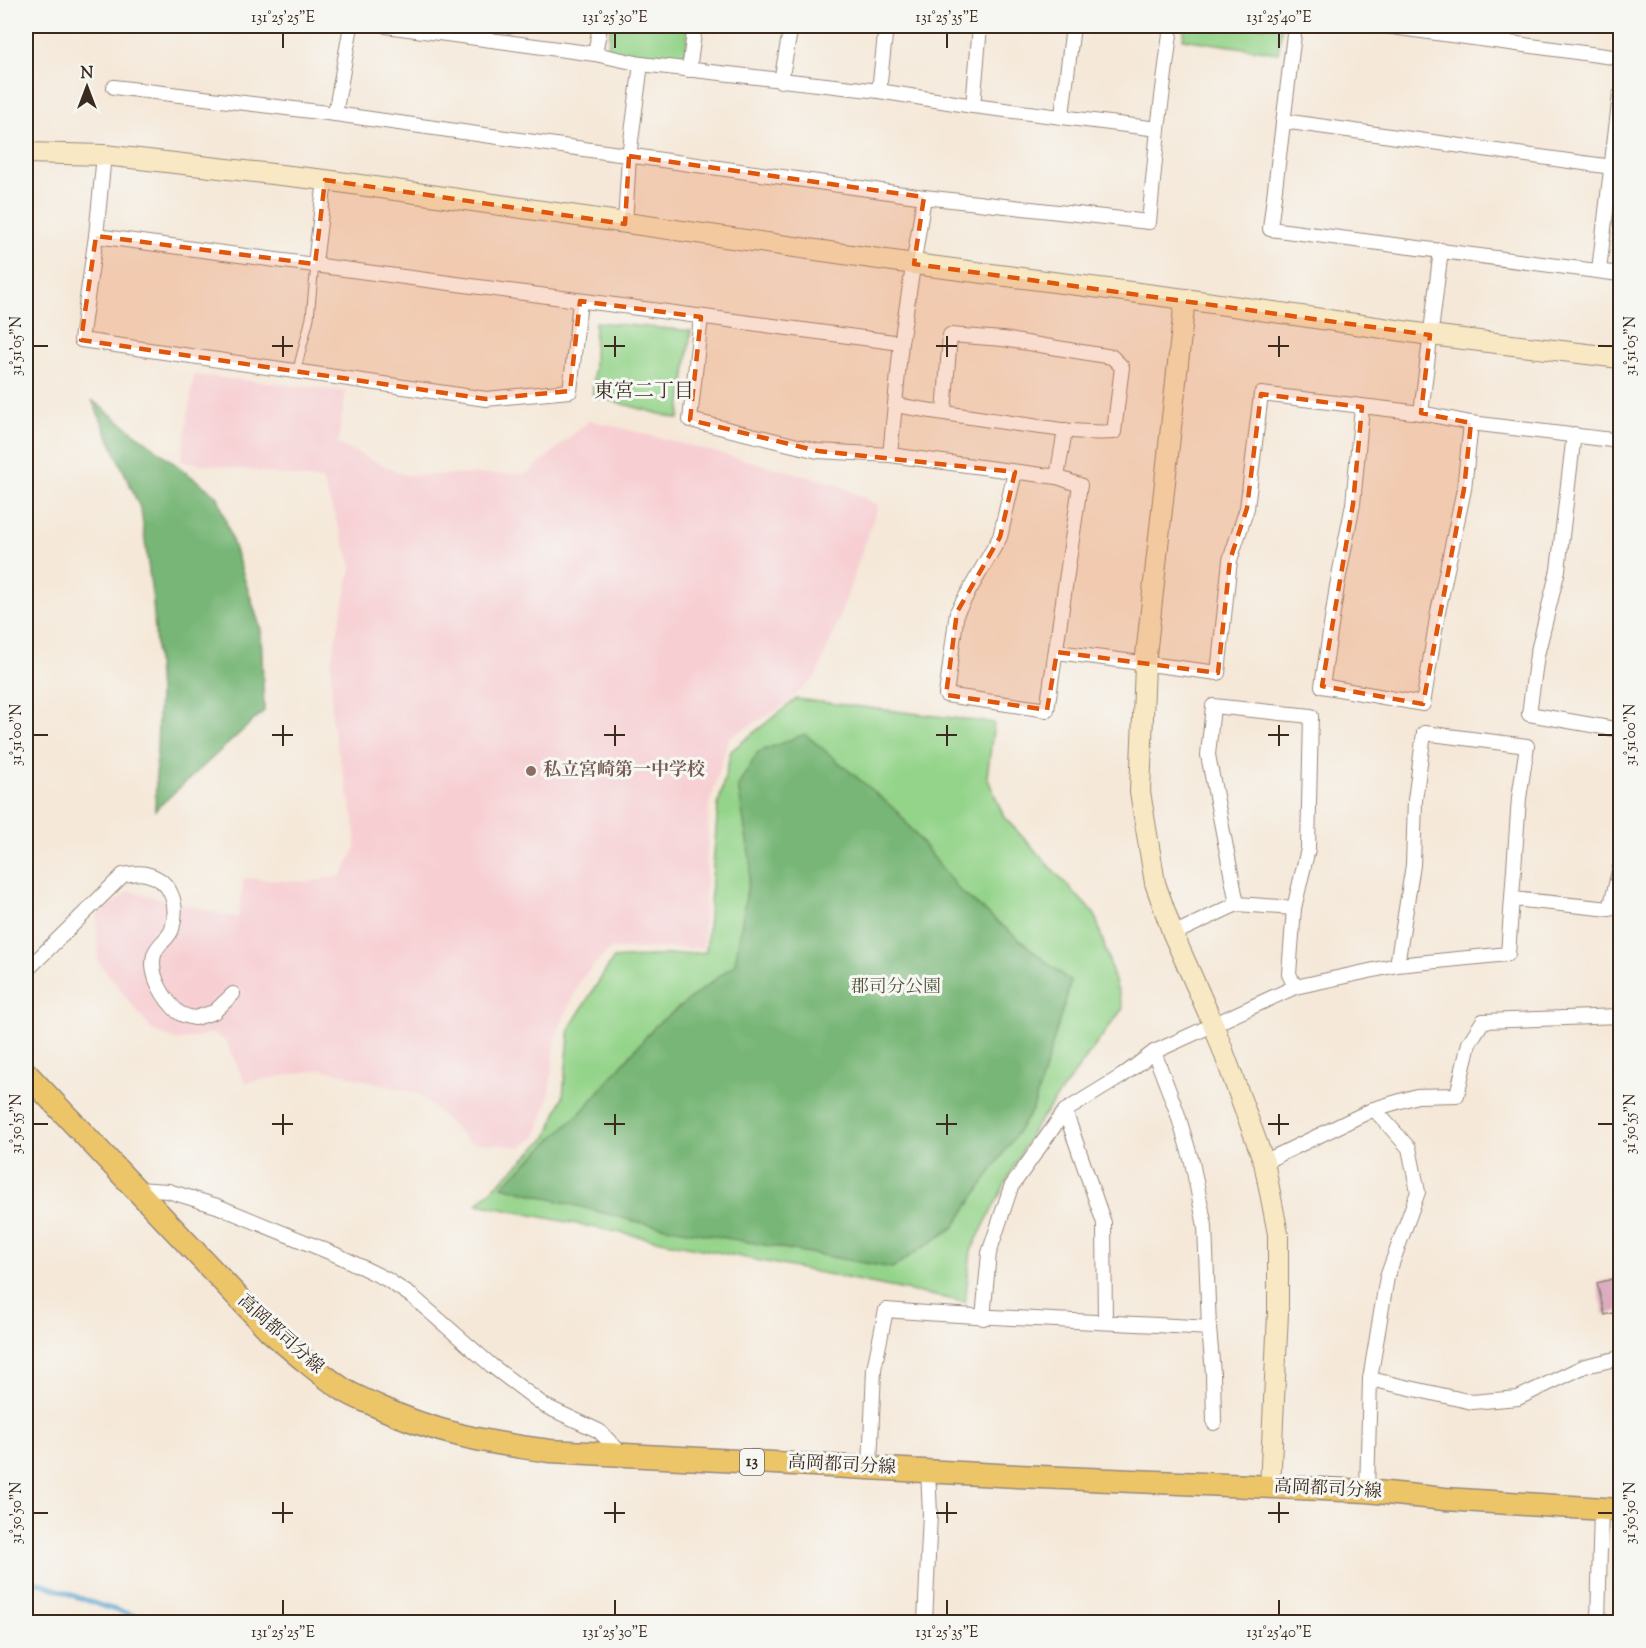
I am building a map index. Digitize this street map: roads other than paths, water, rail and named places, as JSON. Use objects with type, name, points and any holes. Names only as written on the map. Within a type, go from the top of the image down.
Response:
[{"type":"main road","name":"高岡都司分線","points":[[26,1073],[270,1330],[306,1362],[346,1391],[389,1412],[442,1432],[501,1445],[540,1450],[1040,1477],[1367,1491],[1445,1499],[1611,1509]]},
{"type":"street","points":[[335,114],[351,26]]},
{"type":"street","points":[[386,26],[504,40],[596,54],[641,64],[879,91],[973,106],[1062,115],[1158,129]]},
{"type":"street","points":[[504,40],[506,26]]},
{"type":"street","points":[[596,54],[600,26]]},
{"type":"street","points":[[689,70],[695,26]]},
{"type":"street","points":[[781,81],[790,26]]},
{"type":"street","points":[[879,91],[886,26]]},
{"type":"street","points":[[973,106],[980,26]]},
{"type":"street","points":[[1062,115],[1073,26]]},
{"type":"street","points":[[114,87],[335,114],[924,197],[1149,222],[1171,26]]},
{"type":"street","points":[[1295,26],[1270,229],[1620,274]]},
{"type":"street","points":[[1385,26],[1620,58]]},
{"type":"street","points":[[625,224],[629,156],[641,64]]},
{"type":"street","points":[[1599,270],[1620,95]]},
{"type":"street","points":[[1283,121],[1612,167]]},
{"type":"street","points":[[26,153],[104,155],[325,180],[625,224],[1185,299],[1430,335],[1620,358]]},
{"type":"street","points":[[104,155],[96,236],[81,340],[486,399],[570,391],[580,301]]},
{"type":"street","points":[[315,264],[325,180]]},
{"type":"street","points":[[890,455],[901,343],[924,197]]},
{"type":"street","points":[[96,236],[901,343]]},
{"type":"street","points":[[1420,412],[1441,250]]},
{"type":"street","points":[[1185,299],[1145,664],[1140,792],[1155,883],[1173,934],[1214,1026],[1264,1162],[1278,1233],[1278,1313],[1270,1487]]},
{"type":"street","points":[[701,317],[690,420],[818,451],[890,455],[1058,477],[1080,484],[1047,710],[946,695],[957,612],[1000,537],[1015,472]]},
{"type":"street","points":[[895,405],[944,413],[1065,430],[1114,432],[1122,368],[1112,357],[1002,339],[950,335],[944,413]]},
{"type":"street","points":[[1057,652],[1218,673],[1230,560],[1247,508],[1261,394],[1420,412],[1471,423],[1620,441]]},
{"type":"street","points":[[1362,407],[1353,504],[1337,586],[1322,686],[1423,704],[1438,612],[1464,489],[1471,423]]},
{"type":"street","points":[[1058,477],[1065,430]]},
{"type":"street","points":[[1574,434],[1558,570],[1537,655],[1529,714],[1620,730]]},
{"type":"street","points":[[1237,904],[1208,755],[1213,706],[1311,716],[1308,849],[1294,908],[1289,974],[1295,987]]},
{"type":"street","points":[[983,1318],[989,1252],[1011,1187],[1065,1112],[1122,1076],[1154,1052],[1295,987],[1397,965],[1509,954],[1519,798],[1527,746],[1424,733],[1415,800],[1413,865],[1397,965]]},
{"type":"street","points":[[1513,900],[1610,909],[1620,867]]},
{"type":"street","points":[[26,971],[123,875],[144,873],[162,882],[170,890],[174,903],[171,931],[157,948],[153,963],[160,989],[177,1011],[186,1017],[195,1018],[214,1012],[233,994]]},
{"type":"street","points":[[1173,934],[1237,904],[1294,908]]},
{"type":"street","points":[[1264,1162],[1374,1109],[1417,1096],[1457,1095],[1469,1043],[1483,1021],[1620,1016]]},
{"type":"street","points":[[1154,1052],[1177,1112],[1192,1162],[1205,1226],[1214,1423]]},
{"type":"street","points":[[1367,1491],[1370,1379],[1387,1278],[1418,1191],[1409,1148],[1374,1109]]},
{"type":"street","points":[[1065,1112],[1104,1223],[1105,1322]]},
{"type":"street","points":[[136,1189],[168,1191],[217,1206],[339,1256],[386,1279],[413,1297],[492,1366],[545,1406],[599,1431],[622,1454]]},
{"type":"street","points":[[870,1467],[874,1369],[886,1310],[983,1318],[1209,1328]]},
{"type":"street","points":[[1370,1379],[1472,1402],[1518,1398],[1585,1366],[1620,1358]]},
{"type":"street","points":[[925,1623],[930,1514],[928,1470]]},
{"type":"street","points":[[1598,1623],[1611,1509]]},
{"type":"lane","points":[[296,372],[310,318],[315,264]]},
{"type":"waterway","points":[[26,1578],[102,1606],[157,1622]]},
{"type":"place","name":"私立宮崎第一中学校","points":[[531,771]]},
{"type":"district","name":"東宮二丁目","points":[[644,392]]},
{"type":"park label","name":"郡司分公園","points":[[896,988]]}]
